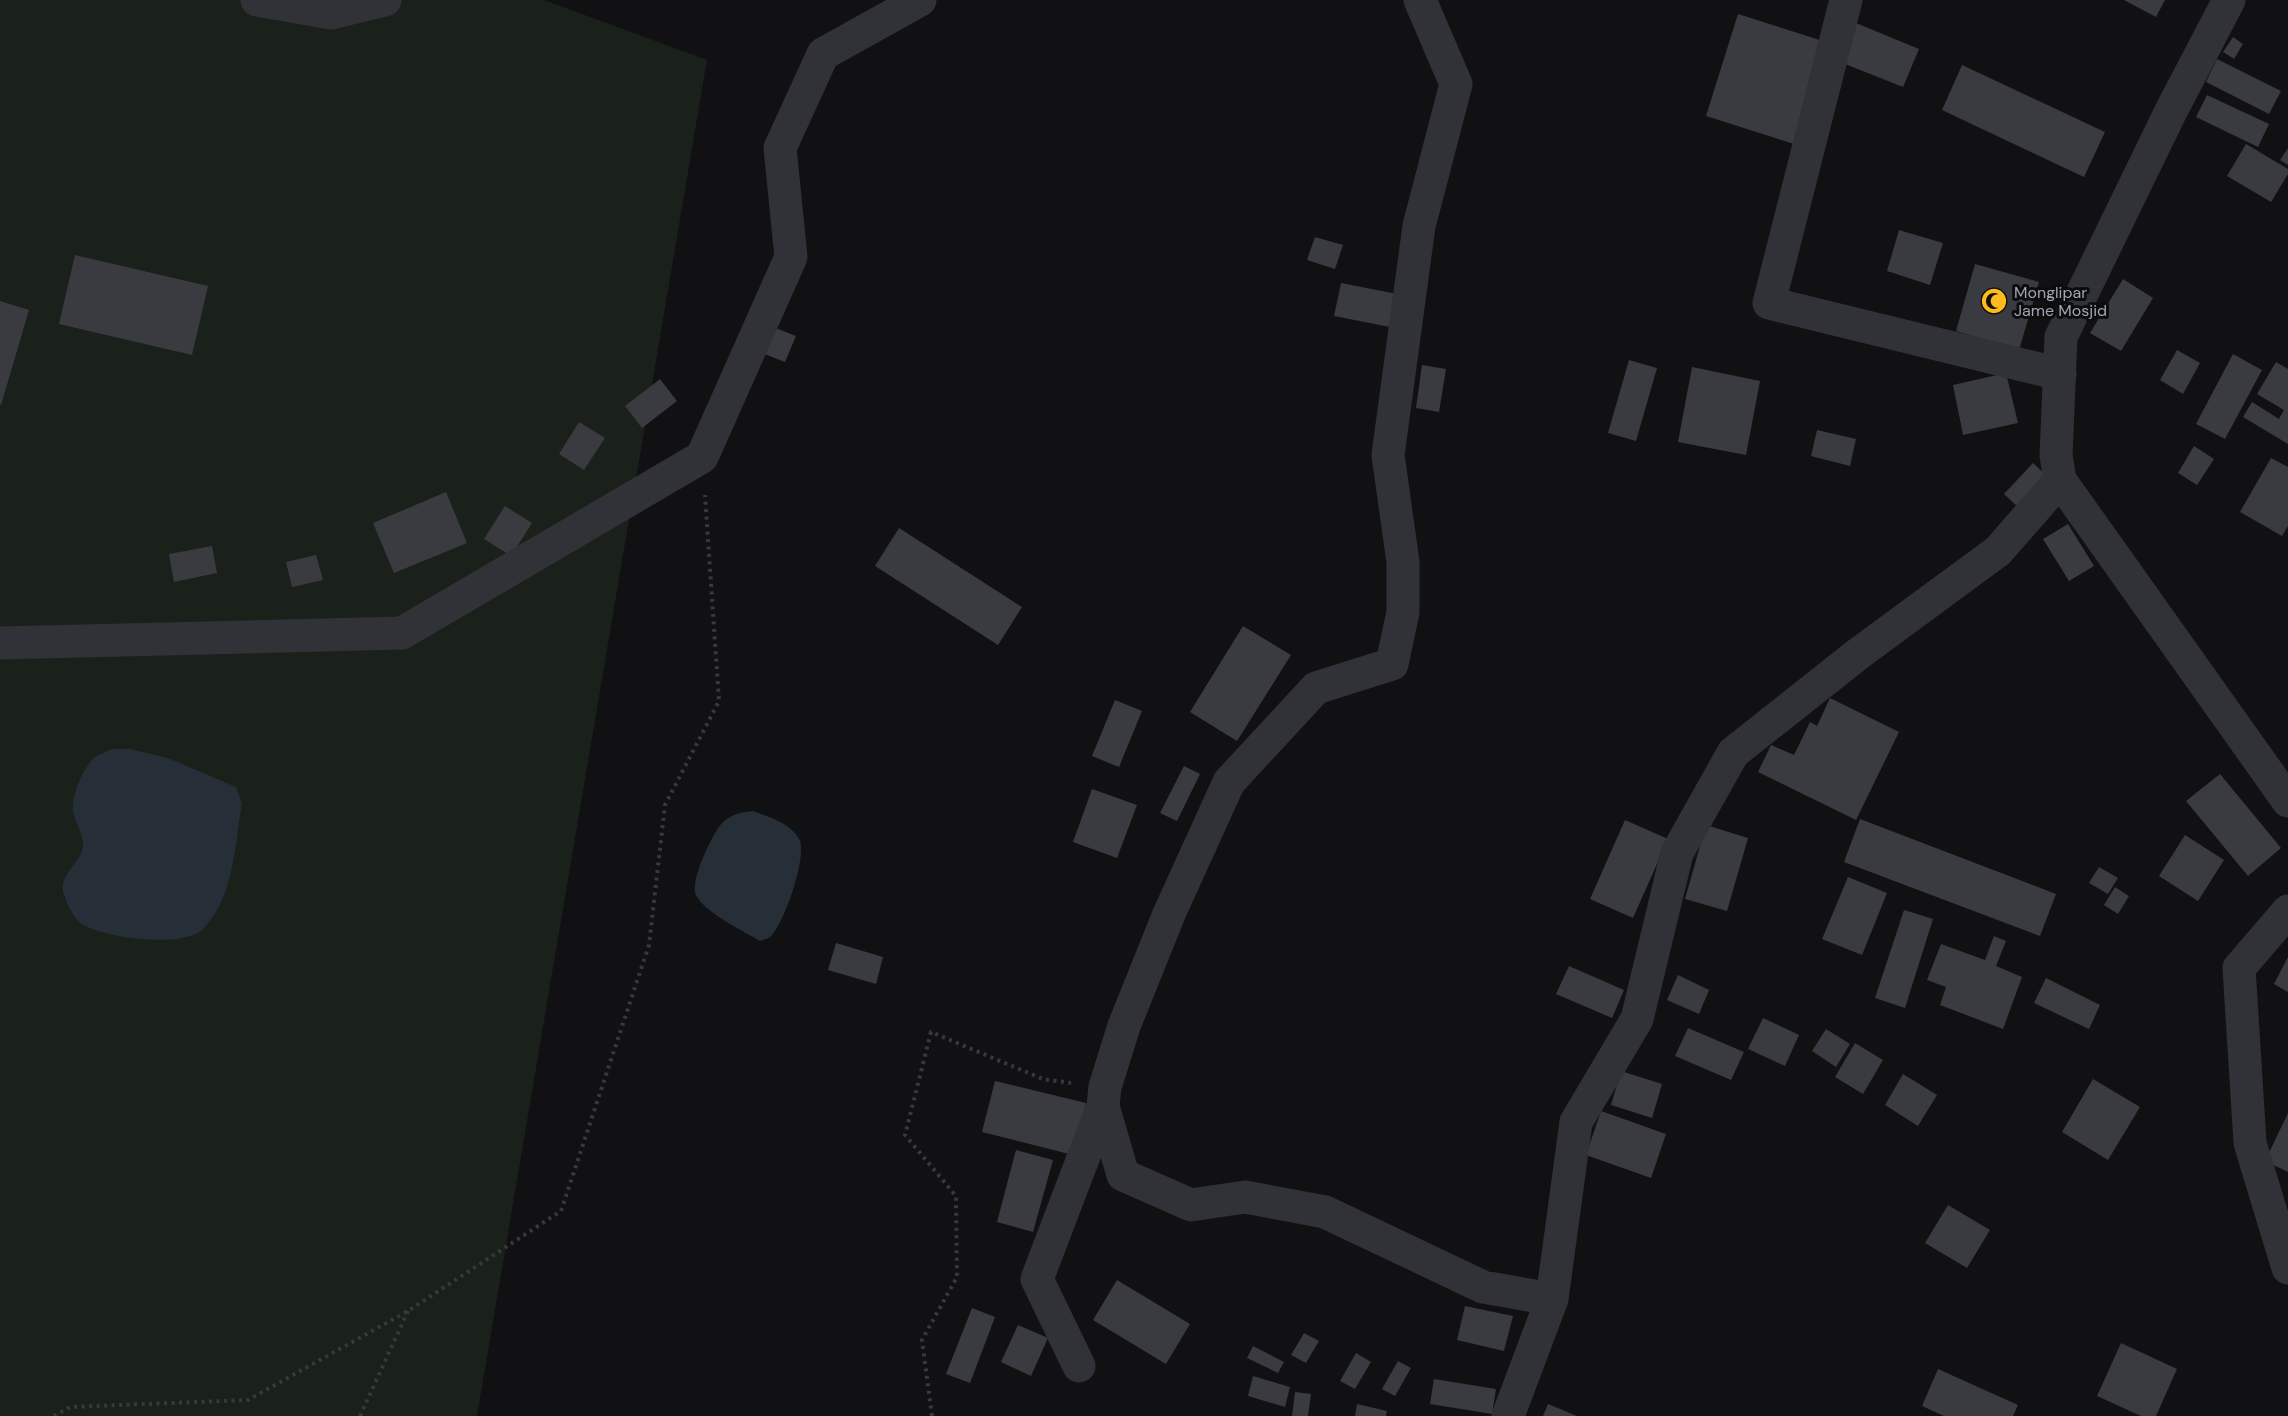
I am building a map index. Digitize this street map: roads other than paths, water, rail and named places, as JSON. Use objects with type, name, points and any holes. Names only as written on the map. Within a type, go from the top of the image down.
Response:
[{"type":"street","points":[[257,0],[331,14],[385,0]]},
{"type":"street","points":[[0,643],[402,633],[702,457],[791,256],[780,148],[823,54],[920,0]]},
{"type":"street","points":[[1079,1366],[1037,1279],[1104,1096],[1124,1026],[1169,914],[1229,782],[1316,688],[1392,664],[1403,612],[1403,562],[1388,455],[1419,226],[1456,84],[1420,0]]},
{"type":"street","points":[[1846,0],[1768,303],[2060,374]]},
{"type":"street","points":[[2229,0],[2171,111],[2061,337],[2056,455],[2060,480],[2288,801]]},
{"type":"street","points":[[1508,1416],[1552,1299],[1576,1122],[1637,1019],[1677,853],[1733,753],[1858,654],[1998,551],[2060,480]]},
{"type":"street","points":[[2288,911],[2239,968],[2250,1143],[2288,1268]]},
{"type":"street","points":[[1104,1096],[1124,1175],[1191,1205],[1245,1197],[1325,1212],[1483,1287],[1552,1299]]},
{"type":"place","name":"Monglipar Jame Mosjid","points":[[1994,301]]}]
